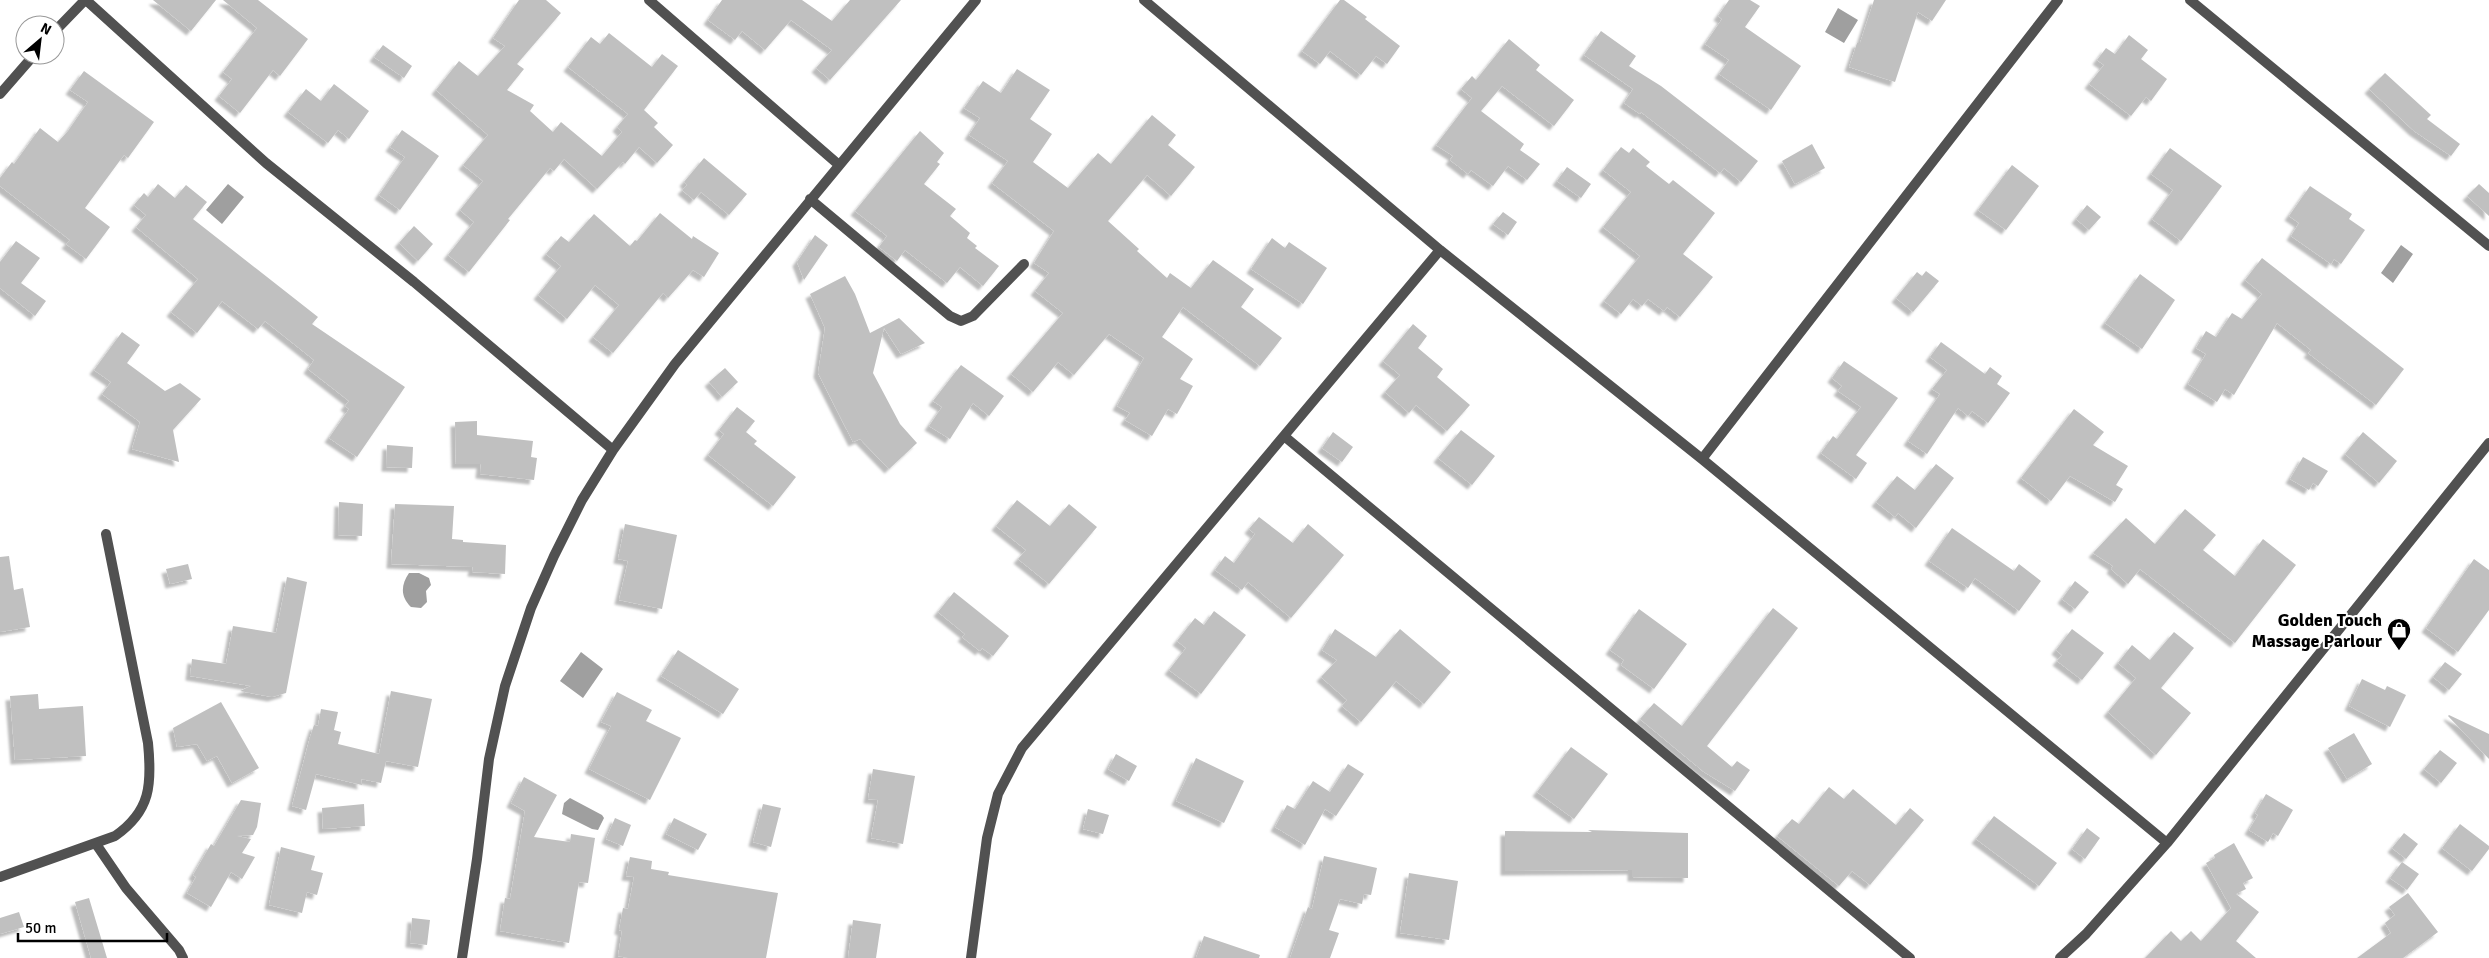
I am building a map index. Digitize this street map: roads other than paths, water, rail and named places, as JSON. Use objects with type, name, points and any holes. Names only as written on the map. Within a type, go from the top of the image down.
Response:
[{"type":"street","points":[[65,21],[86,0],[266,163],[414,282],[612,450]]},
{"type":"street","points":[[649,0],[838,164]]},
{"type":"street","points":[[462,958],[478,859],[489,759],[506,686],[531,608],[582,500],[612,450],[675,364],[838,164],[976,0]]},
{"type":"street","points":[[1144,0],[1440,250],[1702,459],[2167,843]]},
{"type":"street","points":[[1702,459],[2058,0]]},
{"type":"street","points":[[2190,0],[2489,246]]},
{"type":"street","points":[[0,94],[25,65]]},
{"type":"street","points":[[810,199],[950,316],[961,321],[973,316],[1024,264]]},
{"type":"street","points":[[972,958],[987,838],[998,794],[1022,748],[1440,250]]},
{"type":"street","points":[[1284,436],[1910,958]]},
{"type":"street","points":[[2060,958],[2086,934],[2167,843],[2489,444]]},
{"type":"street","points":[[0,877],[115,836],[130,825],[148,795],[151,774],[144,716],[106,534]]},
{"type":"street","points":[[96,844],[126,888],[179,950],[183,958]]},
{"type":"place","name":"Golden Touch Massage Parlour","points":[[2399,651]]}]
